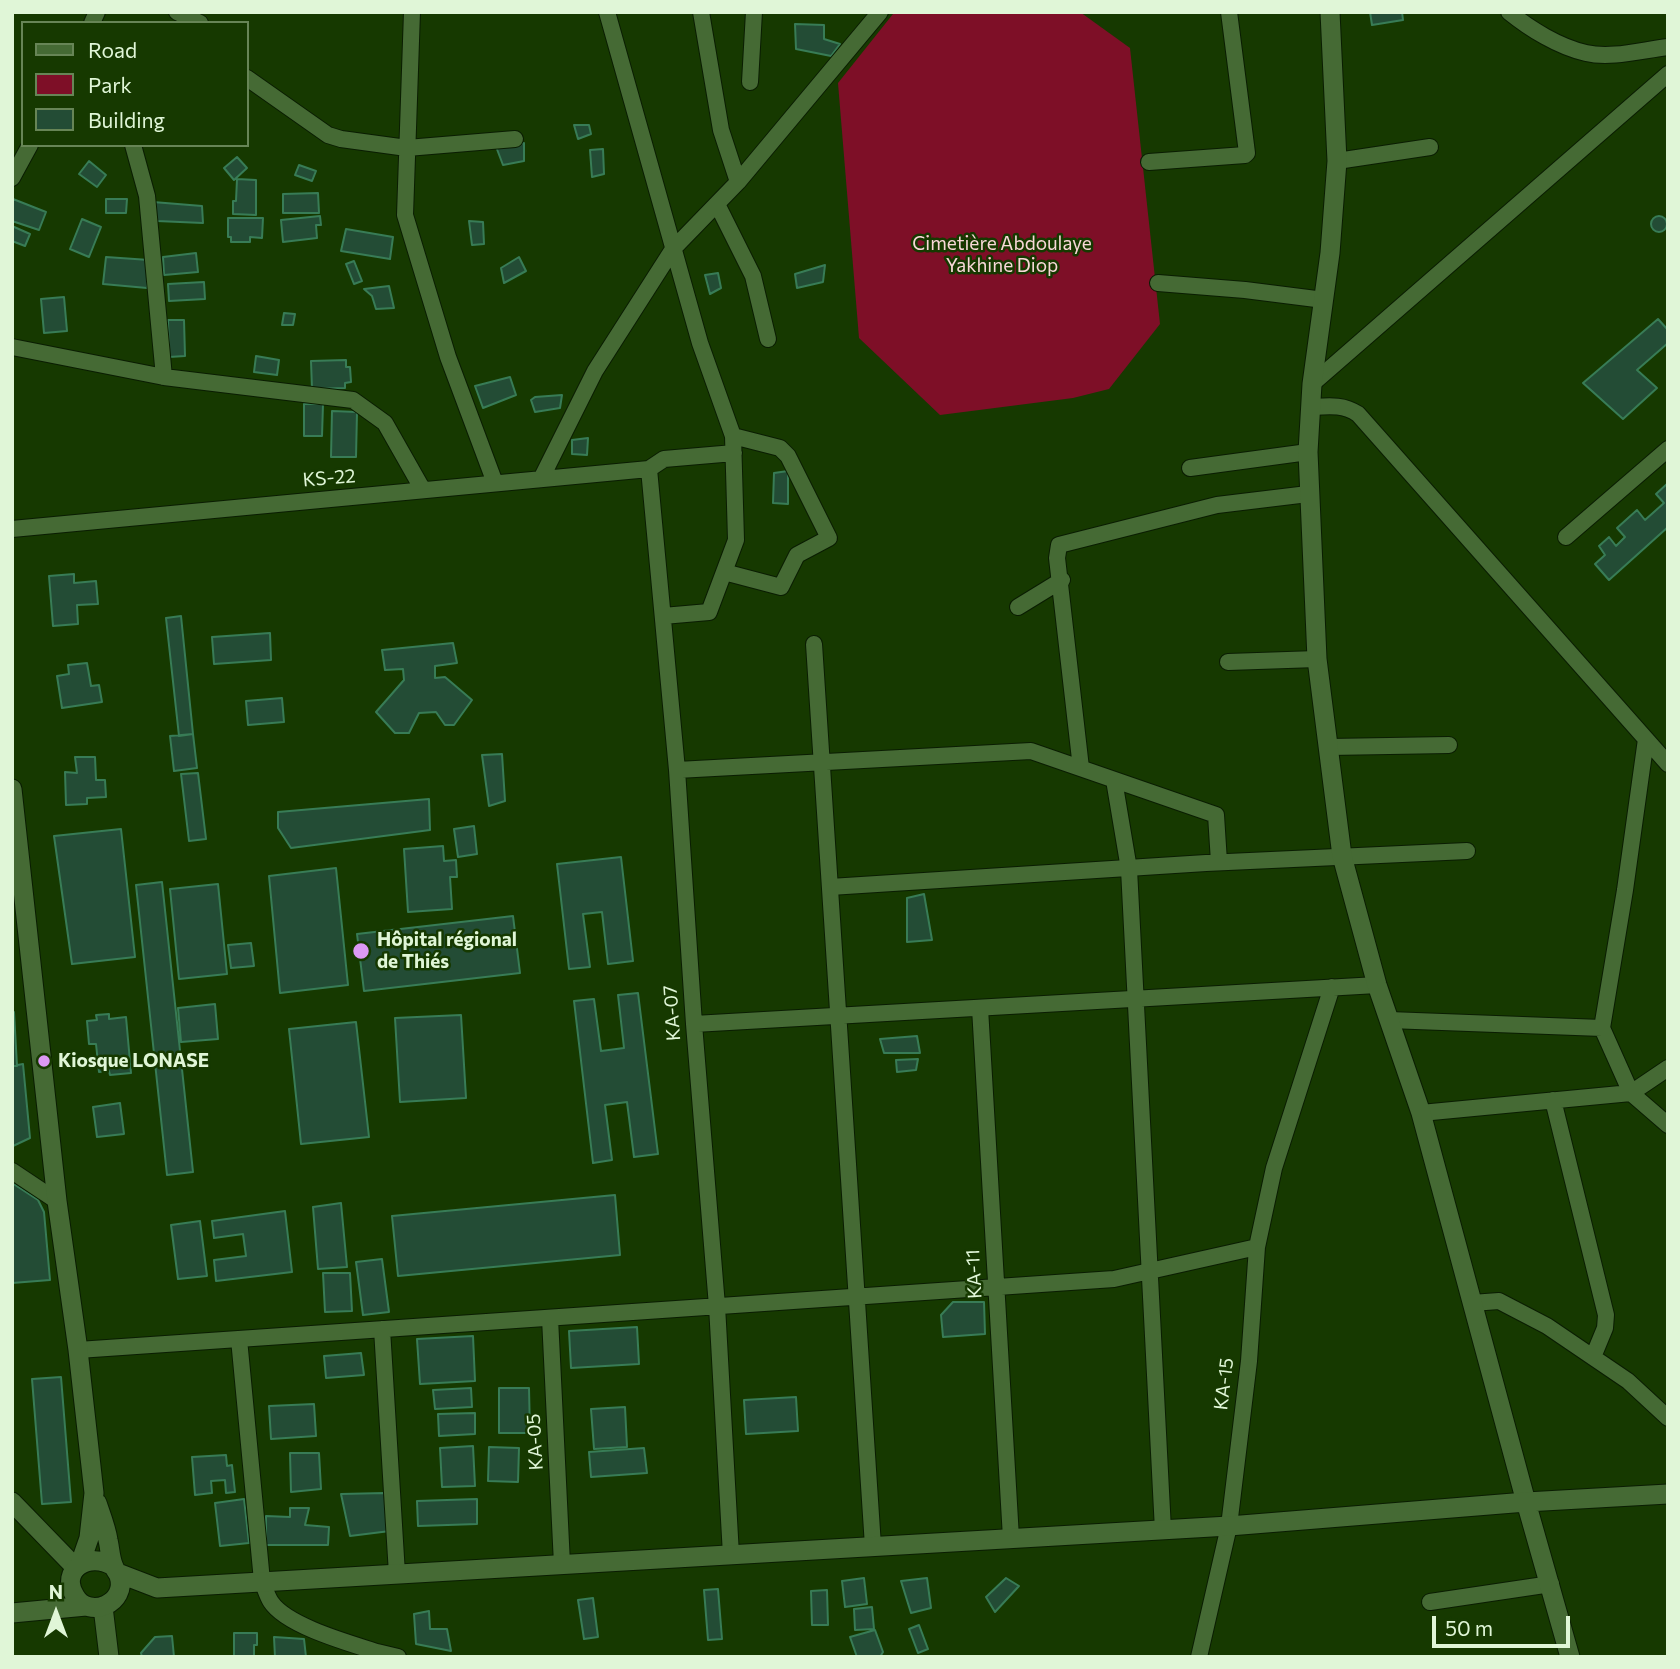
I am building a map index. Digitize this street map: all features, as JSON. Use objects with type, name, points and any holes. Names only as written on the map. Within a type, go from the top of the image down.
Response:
[{"type":"main road","points":[[1330,12],[1338,161],[1324,300],[1312,384],[1308,494],[1317,659],[1342,856],[1377,985],[1421,1113],[1570,1657]]},
{"type":"main road","points":[[12,789],[20,927],[78,1350],[94,1493],[120,1590],[99,1606]]},
{"type":"main road","points":[[94,1493],[89,1538],[71,1580],[74,1595],[99,1606]]},
{"type":"main road","points":[[19,1612],[50,1600],[77,1568],[96,1559],[157,1588],[1229,1526],[1526,1502],[1668,1494]]},
{"type":"main road","points":[[12,1502],[77,1568]]},
{"type":"main road","points":[[19,1612],[99,1606],[174,1587]]},
{"type":"main road","points":[[99,1606],[110,1657]]},
{"type":"street","points":[[177,12],[196,21]]},
{"type":"street","points":[[412,12],[405,215],[448,357],[495,483]]},
{"type":"street","points":[[607,12],[700,343],[733,436],[736,540],[709,612],[663,616]]},
{"type":"street","points":[[701,12],[720,130],[738,182]]},
{"type":"street","points":[[750,82],[754,12]]},
{"type":"street","points":[[541,479],[595,371],[673,249],[738,182],[880,12]]},
{"type":"street","points":[[1149,162],[1247,153],[1229,12]]},
{"type":"street","points":[[1509,12],[1562,44],[1587,53],[1613,54],[1668,47]]},
{"type":"street","points":[[1312,384],[1668,74]]},
{"type":"street","points":[[248,79],[328,135],[341,139],[407,148],[515,139]]},
{"type":"street","points":[[12,178],[29,147]]},
{"type":"street","points":[[137,147],[147,196],[164,377]]},
{"type":"street","points":[[1338,161],[1430,147]]},
{"type":"street","points":[[717,204],[753,276],[768,339]]},
{"type":"street","points":[[1158,284],[1245,290],[1324,300]]},
{"type":"street","points":[[12,347],[164,377],[353,400],[384,423],[423,490]]},
{"type":"street","points":[[1311,407],[1340,406],[1359,414],[1668,764]]},
{"type":"street","points":[[724,572],[781,587],[797,555],[829,538],[788,456],[780,448],[733,436]]},
{"type":"street","points":[[1566,537],[1668,449]]},
{"type":"street","points":[[1190,468],[1308,452]]},
{"type":"street","name":"KS-22","points":[[12,529],[649,469],[664,459],[734,453]]},
{"type":"street","name":"KA-07","points":[[649,469],[677,770],[717,1306],[732,1555]]},
{"type":"street","points":[[1081,768],[1062,580],[1057,558],[1059,545],[1217,505],[1308,494]]},
{"type":"street","points":[[1018,607],[1062,580]]},
{"type":"street","points":[[814,644],[873,1546]]},
{"type":"street","points":[[1228,662],[1317,659]]},
{"type":"street","points":[[1646,739],[1602,1028],[1631,1093],[1668,1125]]},
{"type":"street","points":[[1329,747],[1449,745]]},
{"type":"street","points":[[677,770],[1031,751],[1216,815],[1219,862]]},
{"type":"street","points":[[1114,780],[1129,869],[1163,1530]]},
{"type":"street","points":[[830,887],[1219,862],[1466,850]]},
{"type":"street","points":[[694,1024],[1377,985]]},
{"type":"street","name":"KA-15","points":[[1199,1657],[1229,1526],[1249,1361],[1257,1247],[1274,1168],[1332,988]]},
{"type":"street","name":"KA-11","points":[[981,1008],[1011,1538]]},
{"type":"street","points":[[1389,1020],[1602,1028]]},
{"type":"street","points":[[1421,1113],[1631,1093],[1668,1068]]},
{"type":"street","points":[[1553,1100],[1606,1315],[1605,1328],[1593,1356]]},
{"type":"street","points":[[12,1171],[57,1201]]},
{"type":"street","points":[[78,1350],[1114,1279],[1257,1247]]},
{"type":"street","points":[[1472,1303],[1499,1301],[1547,1326],[1629,1381],[1668,1418]]},
{"type":"street","name":"KA-05","points":[[550,1318],[562,1564]]},
{"type":"street","points":[[382,1329],[397,1574]]},
{"type":"street","points":[[239,1339],[262,1581],[271,1604],[288,1617],[319,1632],[378,1654],[398,1657]]},
{"type":"street","points":[[1430,1602],[1551,1584]]},
{"type":"green space","name":"Cimetière Abdoulaye Yakhine Diop","points":[[1080,12],[1130,48],[1160,324],[1109,389],[1073,398],[940,415],[859,338],[838,83],[893,14]]},
{"type":"building","points":[[1370,12],[1402,12],[1403,20],[1372,25]]},
{"type":"building","points":[[795,24],[824,25],[824,39],[840,44],[831,56],[796,49]]},
{"type":"building","points":[[574,125],[589,125],[591,134],[578,139]]},
{"type":"building","points":[[524,143],[524,161],[503,165],[495,144]]},
{"type":"building","points":[[603,149],[604,174],[592,177],[590,150]]},
{"type":"building","points":[[237,157],[247,168],[234,180],[224,168]]},
{"type":"building","points":[[89,161],[106,175],[97,187],[79,174]]},
{"type":"building","points":[[299,165],[316,171],[312,181],[295,175]]},
{"type":"building","points":[[237,179],[256,180],[256,215],[233,214]]},
{"type":"building","points":[[318,193],[319,213],[283,213],[283,194]]},
{"type":"building","points":[[13,199],[46,212],[39,230],[12,221]]},
{"type":"building","points":[[106,199],[127,199],[126,213],[106,213]]},
{"type":"building","points":[[153,202],[202,206],[203,223],[157,221]]},
{"type":"building","points":[[320,216],[321,225],[316,225],[317,238],[283,242],[281,220]]},
{"type":"building","points":[[1656,216],[1662,216],[1667,224],[1665,230],[1656,232],[1651,227],[1651,221]]},
{"type":"building","points":[[228,218],[263,218],[262,238],[250,237],[250,242],[231,242],[231,237],[228,237]]},
{"type":"building","points":[[82,219],[101,227],[89,257],[70,249]]},
{"type":"building","points":[[469,221],[483,222],[484,244],[472,245]]},
{"type":"building","points":[[12,226],[30,234],[25,246],[12,241]]},
{"type":"building","points":[[346,229],[393,237],[390,259],[341,251]]},
{"type":"building","points":[[196,253],[198,272],[164,275],[163,257]]},
{"type":"building","points":[[106,257],[149,260],[147,288],[103,284]]},
{"type":"building","points":[[519,257],[526,271],[504,283],[501,268]]},
{"type":"building","points":[[354,261],[362,281],[354,284],[346,264]]},
{"type":"building","points":[[825,265],[823,282],[797,288],[795,274]]},
{"type":"building","points":[[718,273],[721,288],[710,294],[705,275]]},
{"type":"building","points":[[204,282],[205,299],[169,301],[168,284]]},
{"type":"building","points":[[389,286],[394,308],[376,309],[372,296],[364,289]]},
{"type":"building","points":[[64,297],[67,331],[44,333],[41,299]]},
{"type":"building","points":[[284,313],[295,314],[293,325],[282,325]]},
{"type":"building","points":[[1658,319],[1668,330],[1668,343],[1637,370],[1657,388],[1623,419],[1583,383]]},
{"type":"building","points":[[168,320],[184,320],[185,356],[169,357]]},
{"type":"building","points":[[256,356],[279,360],[277,375],[254,372]]},
{"type":"building","points":[[346,360],[346,367],[350,367],[351,382],[345,383],[345,388],[312,389],[311,361]]},
{"type":"building","points":[[510,377],[516,395],[483,408],[475,386]]},
{"type":"building","points":[[562,395],[560,408],[535,412],[531,400],[535,397]]},
{"type":"building","points":[[304,404],[323,404],[322,436],[304,436]]},
{"type":"building","points":[[332,411],[357,412],[356,457],[331,457]]},
{"type":"building","points":[[588,438],[587,455],[572,454],[572,440]]},
{"type":"building","points":[[788,471],[788,504],[773,503],[774,473]]},
{"type":"building","points":[[1668,483],[1668,527],[1609,580],[1595,564],[1605,555],[1599,546],[1609,537],[1616,546],[1625,537],[1617,528],[1637,510],[1645,520],[1664,503],[1656,494]]},
{"type":"building","points":[[74,574],[74,583],[96,581],[98,604],[77,605],[78,624],[53,626],[49,576]]},
{"type":"building","points":[[181,616],[193,734],[179,736],[166,618]]},
{"type":"building","points":[[270,633],[271,660],[214,664],[212,637]]},
{"type":"building","points":[[453,643],[457,663],[435,666],[435,678],[445,677],[472,700],[454,725],[445,725],[436,712],[419,713],[409,733],[395,733],[376,712],[404,680],[403,669],[385,670],[382,650]]},
{"type":"building","points":[[87,663],[91,686],[99,685],[102,702],[62,708],[57,676],[69,674],[68,665]]},
{"type":"building","points":[[282,698],[284,722],[248,725],[246,701]]},
{"type":"building","points":[[193,734],[197,768],[174,771],[170,736]]},
{"type":"building","points":[[502,754],[505,801],[489,806],[482,755]]},
{"type":"building","points":[[75,757],[95,757],[96,780],[105,780],[106,797],[87,798],[87,804],[66,805],[65,772],[77,773]]},
{"type":"building","points":[[198,773],[206,839],[189,841],[181,774]]},
{"type":"building","points":[[429,799],[430,830],[291,848],[278,828],[278,812]]},
{"type":"building","points":[[474,826],[477,854],[458,857],[454,829]]},
{"type":"building","points":[[121,829],[135,957],[72,964],[54,836]]},
{"type":"building","points":[[443,846],[444,861],[456,860],[457,877],[450,877],[452,909],[408,912],[404,849]]},
{"type":"building","points":[[621,857],[633,961],[608,964],[602,912],[583,914],[590,967],[569,969],[557,864]]},
{"type":"building","points":[[336,868],[348,985],[280,993],[269,876]]},
{"type":"building","points":[[162,882],[193,1172],[167,1175],[136,885]]},
{"type":"building","points":[[218,884],[227,974],[179,979],[170,889]]},
{"type":"building","points":[[924,894],[932,940],[907,942],[907,898]]},
{"type":"building","points":[[513,916],[520,973],[364,991],[357,934]]},
{"type":"building","points":[[251,943],[254,966],[231,968],[228,945]]},
{"type":"building","points":[[638,993],[658,1154],[634,1157],[627,1102],[605,1105],[612,1160],[593,1163],[574,1001],[594,999],[601,1051],[624,1048],[618,995]]},
{"type":"building","points":[[215,1004],[218,1039],[181,1042],[178,1008]]},
{"type":"building","points":[[14,1012],[17,1066],[12,1066]]},
{"type":"building","points":[[109,1014],[109,1019],[126,1017],[131,1073],[110,1075],[109,1071],[99,1072],[96,1044],[89,1044],[87,1021],[97,1020],[96,1015]]},
{"type":"building","points":[[461,1015],[466,1098],[400,1102],[395,1018]]},
{"type":"building","points":[[356,1022],[369,1137],[301,1144],[289,1029]]},
{"type":"building","points":[[917,1036],[920,1053],[884,1053],[880,1039]]},
{"type":"building","points":[[918,1059],[916,1070],[897,1072],[896,1060]]},
{"type":"building","points":[[23,1064],[30,1138],[13,1146],[12,1066]]},
{"type":"building","points":[[120,1103],[124,1134],[97,1137],[93,1107]]},
{"type":"building","points":[[12,1183],[38,1200],[44,1212],[50,1280],[12,1283]]},
{"type":"building","points":[[615,1195],[620,1255],[398,1276],[392,1216]]},
{"type":"building","points":[[341,1203],[347,1267],[318,1269],[313,1207]]},
{"type":"building","points":[[285,1211],[292,1272],[216,1281],[214,1260],[246,1256],[243,1234],[214,1238],[212,1221]]},
{"type":"building","points":[[200,1221],[207,1276],[178,1279],[171,1225]]},
{"type":"building","points":[[382,1259],[389,1312],[363,1315],[356,1262]]},
{"type":"building","points":[[323,1273],[350,1273],[352,1311],[325,1312]]},
{"type":"building","points":[[953,1302],[984,1302],[985,1334],[943,1337],[941,1315]]},
{"type":"building","points":[[637,1327],[639,1364],[571,1368],[569,1331]]},
{"type":"building","points":[[473,1336],[475,1381],[420,1384],[417,1339]]},
{"type":"building","points":[[361,1353],[364,1375],[326,1378],[324,1356]]},
{"type":"building","points":[[61,1377],[71,1502],[42,1504],[32,1379]]},
{"type":"building","points":[[471,1388],[472,1407],[435,1409],[433,1390]]},
{"type":"building","points":[[499,1388],[529,1388],[530,1433],[499,1433]]},
{"type":"building","points":[[796,1397],[798,1431],[746,1434],[744,1400]]},
{"type":"building","points":[[314,1404],[316,1436],[271,1439],[269,1406]]},
{"type":"building","points":[[625,1407],[627,1447],[594,1449],[591,1409]]},
{"type":"building","points":[[475,1413],[475,1434],[439,1436],[438,1414]]},
{"type":"building","points":[[473,1446],[475,1486],[442,1487],[440,1448]]},
{"type":"building","points":[[489,1447],[519,1448],[518,1482],[488,1481]]},
{"type":"building","points":[[644,1448],[647,1473],[591,1477],[589,1452]]},
{"type":"building","points":[[290,1453],[319,1453],[321,1489],[291,1492]]},
{"type":"building","points":[[226,1455],[227,1466],[232,1465],[235,1492],[226,1493],[225,1480],[211,1481],[212,1493],[195,1495],[192,1457]]},
{"type":"building","points":[[385,1493],[390,1531],[350,1536],[341,1494]]},
{"type":"building","points":[[244,1499],[249,1543],[220,1546],[215,1503]]},
{"type":"building","points":[[477,1499],[477,1524],[418,1526],[417,1501]]},
{"type":"building","points":[[290,1508],[309,1508],[305,1525],[329,1527],[328,1545],[266,1545],[266,1516],[290,1517]]},
{"type":"building","points":[[864,1578],[867,1604],[845,1607],[842,1581]]},
{"type":"building","points":[[927,1578],[931,1608],[911,1613],[901,1581]]},
{"type":"building","points":[[1006,1578],[1019,1586],[995,1612],[986,1597]]},
{"type":"building","points":[[718,1589],[722,1639],[708,1640],[704,1590]]},
{"type":"building","points":[[827,1590],[828,1625],[812,1625],[811,1591]]},
{"type":"building","points":[[593,1598],[598,1637],[584,1639],[578,1600]]},
{"type":"building","points":[[872,1607],[874,1629],[855,1630],[854,1609]]},
{"type":"building","points":[[429,1611],[430,1629],[447,1629],[451,1651],[416,1644],[414,1614]]},
{"type":"building","points":[[919,1625],[928,1649],[918,1653],[909,1629]]},
{"type":"building","points":[[875,1630],[883,1652],[880,1657],[857,1657],[850,1637]]},
{"type":"building","points":[[234,1633],[257,1633],[254,1657],[234,1657]]},
{"type":"building","points":[[172,1636],[174,1657],[142,1657],[141,1653],[155,1637]]},
{"type":"building","points":[[274,1637],[304,1639],[306,1657],[275,1657]]},
{"type":"place","name":"Hôpital régional de Thiés","points":[[361,951]]},
{"type":"place","name":"Kiosque LONASE","points":[[44,1061]]}]
